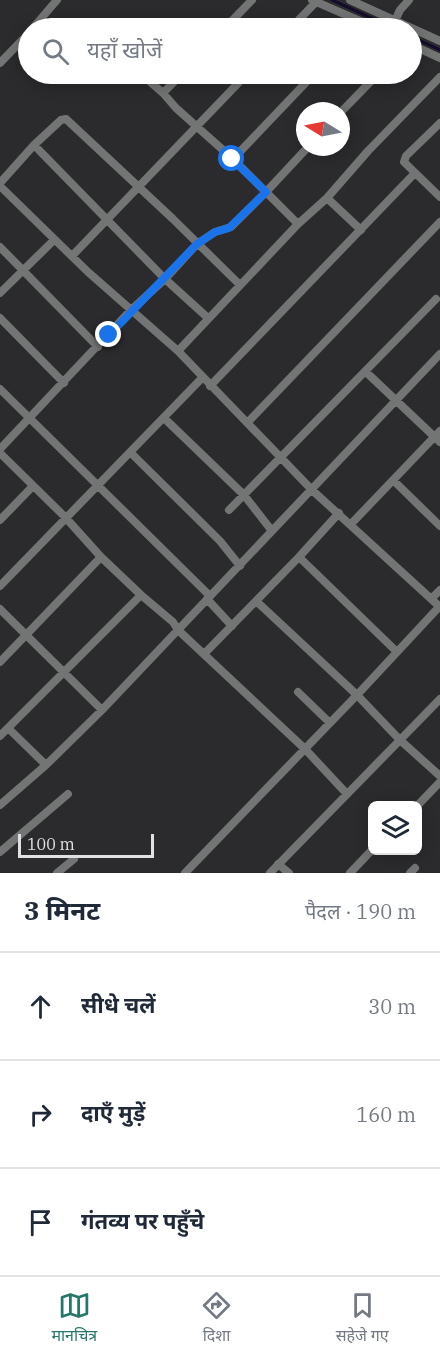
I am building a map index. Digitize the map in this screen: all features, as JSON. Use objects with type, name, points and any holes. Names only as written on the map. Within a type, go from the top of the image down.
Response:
[{"type":"street","points":[[42,18],[57,0]]},
{"type":"street","points":[[235,18],[252,0]]},
{"type":"street","points":[[350,0],[389,18]]},
{"type":"street","points":[[396,18],[409,0]]},
{"type":"street","points":[[300,18],[314,1],[345,18]]},
{"type":"street","points":[[422,32],[440,40]]},
{"type":"street","points":[[0,63],[18,44]]},
{"type":"street","points":[[422,50],[440,58]]},
{"type":"street","points":[[177,351],[298,224],[327,198],[368,151],[440,77]]},
{"type":"street","points":[[153,84],[298,224]]},
{"type":"street","points":[[163,93],[172,84]]},
{"type":"street","points":[[72,256],[237,84]]},
{"type":"street","points":[[232,159],[304,84]]},
{"type":"street","points":[[350,103],[368,84]]},
{"type":"street","points":[[185,873],[440,607],[312,490],[177,351],[54,240],[0,184],[34,145],[61,120],[66,119],[240,285]]},
{"type":"street","points":[[438,192],[406,165],[404,160],[440,123]]},
{"type":"street","points":[[34,145],[165,279],[208,318]]},
{"type":"street","points":[[300,156],[229,228],[215,232],[197,244],[165,279],[131,310],[0,451],[101,557],[173,622],[178,630],[305,750],[347,794]]},
{"type":"street","points":[[210,386],[415,173]]},
{"type":"street","points":[[327,198],[361,230]]},
{"type":"street","points":[[248,422],[440,222]]},
{"type":"street","points":[[0,293],[54,240]]},
{"type":"street","points":[[0,247],[98,347]]},
{"type":"street","points":[[229,510],[436,298]]},
{"type":"street","points":[[0,318],[64,383]]},
{"type":"street","points":[[0,806],[102,710],[440,354]]},
{"type":"street","points":[[351,524],[438,437],[366,372]]},
{"type":"street","points":[[0,586],[202,378]]},
{"type":"street","points":[[0,389],[97,484],[208,598],[232,626]]},
{"type":"street","points":[[164,418],[244,495],[272,531]]},
{"type":"street","points":[[130,452],[220,542],[240,566]]},
{"type":"street","points":[[393,480],[440,525]]},
{"type":"street","points":[[0,520],[33,486]]},
{"type":"street","points":[[204,654],[339,513]]},
{"type":"street","points":[[0,662],[101,557]]},
{"type":"street","points":[[299,557],[396,651]]},
{"type":"street","points":[[431,599],[440,590]]},
{"type":"street","points":[[0,736],[141,595]]},
{"type":"street","points":[[256,601],[440,776]]},
{"type":"street","points":[[0,609],[102,710]]},
{"type":"street","points":[[298,692],[330,723]]},
{"type":"street","points":[[270,873],[440,699]]},
{"type":"street","points":[[9,729],[46,765]]},
{"type":"street","points":[[422,801],[440,782]]},
{"type":"street","points":[[0,852],[68,794]]},
{"type":"street","points":[[350,873],[368,854]]},
{"type":"street","points":[[57,873],[74,859]]},
{"type":"street","points":[[278,864],[290,873]]},
{"type":"waterway","points":[[332,0],[371,18]]},
{"type":"waterway","points":[[422,42],[440,50]]},
{"type":"route","points":[[109,335],[197,244],[215,232],[229,228],[266,192],[232,159]]}]
